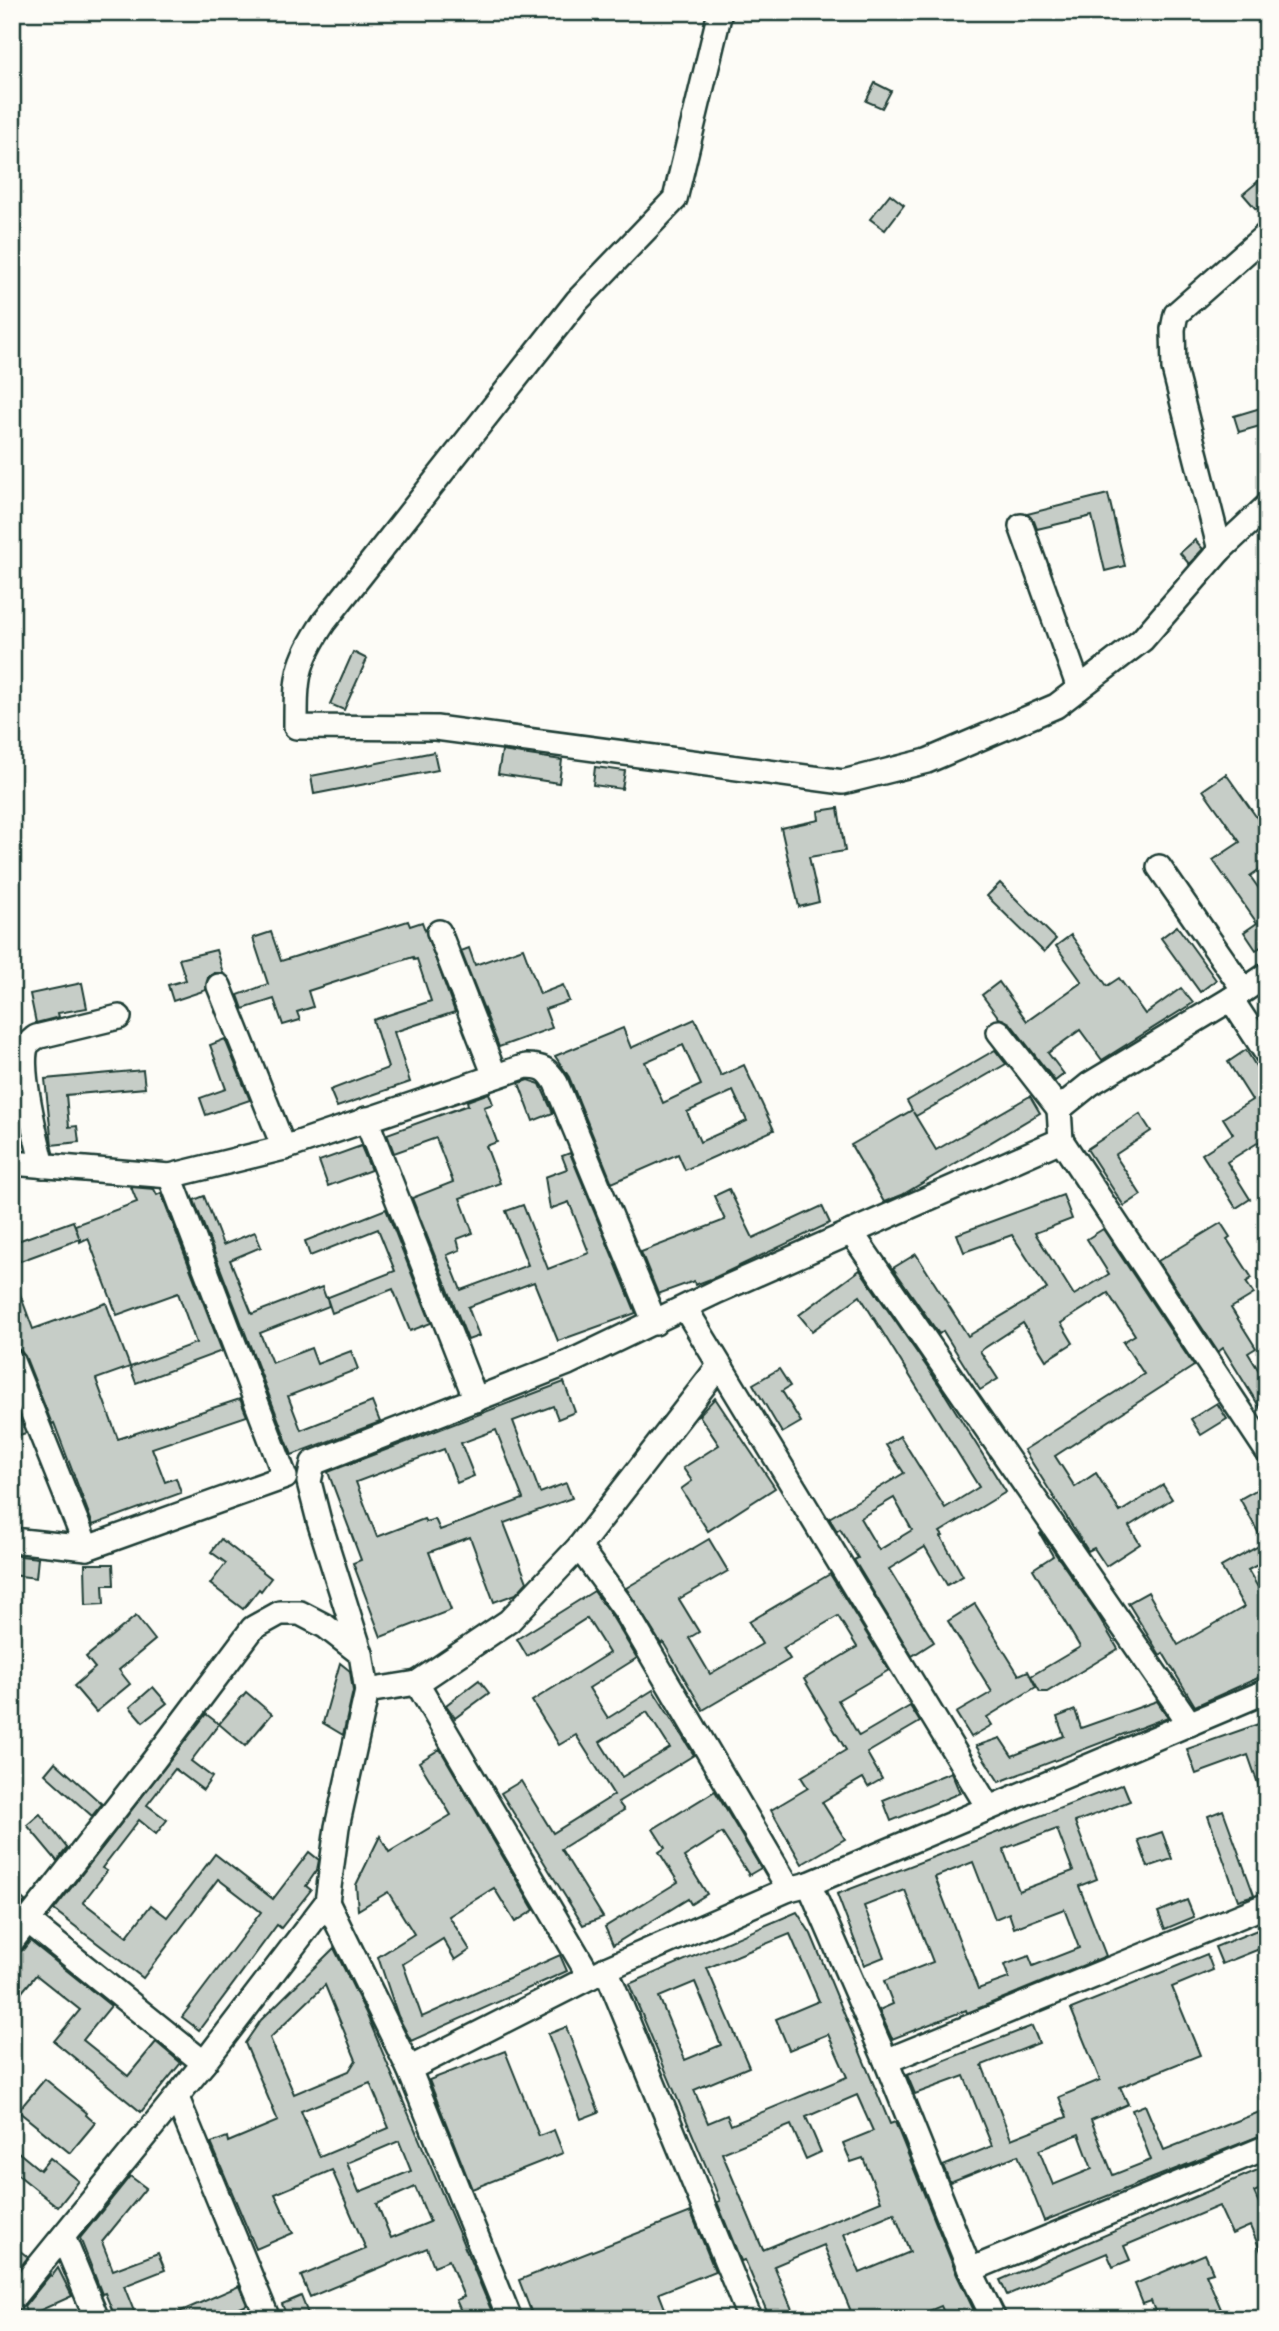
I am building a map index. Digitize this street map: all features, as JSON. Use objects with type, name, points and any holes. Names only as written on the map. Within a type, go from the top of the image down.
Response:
[{"type":"street","points":[[720,12],[675,199],[578,301],[324,622],[307,648],[296,680],[296,727],[436,728],[843,782],[927,761],[1056,706],[1142,640],[1220,550],[1267,506]]},
{"type":"street","points":[[1220,550],[1174,369],[1173,329],[1176,314],[1267,234]]},
{"type":"street","points":[[1021,526],[1079,688]]},
{"type":"street","points":[[1158,867],[1237,994],[1267,1054]]},
{"type":"street","points":[[439,932],[495,1076]]},
{"type":"street","points":[[1059,1109],[1090,1084],[1267,975]]},
{"type":"street","points":[[219,985],[284,1148]]},
{"type":"street","points":[[43,1166],[29,1108],[25,1054],[27,1045],[36,1037],[119,1017]]},
{"type":"street","points":[[999,1032],[1059,1109],[1061,1140],[1267,1451]]},
{"type":"street","points":[[12,1163],[170,1176],[284,1148],[495,1076],[526,1066],[536,1066],[550,1072],[655,1323]]},
{"type":"street","points":[[366,1119],[476,1400]]},
{"type":"street","points":[[12,1540],[87,1548],[285,1477],[313,1463],[568,1363],[851,1232],[1061,1140]]},
{"type":"street","points":[[170,1176],[285,1477]]},
{"type":"street","points":[[851,1232],[1190,1724]]},
{"type":"street","points":[[685,1308],[988,1807]]},
{"type":"street","points":[[12,1361],[87,1548]]},
{"type":"street","points":[[368,1691],[417,1683],[509,1621],[579,1546],[719,1366]]},
{"type":"street","points":[[12,2299],[177,2098],[327,1902],[337,1827],[368,1691],[361,1654],[309,1482],[313,1463]]},
{"type":"street","points":[[579,1546],[625,1610],[799,1886],[886,2061],[970,2270],[994,2319]]},
{"type":"street","points":[[12,1941],[253,1628],[280,1613],[300,1613],[325,1626],[361,1654]]},
{"type":"street","points":[[417,1683],[598,1973],[750,2319]]},
{"type":"street","points":[[409,2069],[598,1973],[1267,1691]]},
{"type":"street","points":[[327,1902],[409,2069],[510,2319]]},
{"type":"street","points":[[886,2061],[1267,1905]]},
{"type":"street","points":[[29,1921],[204,2063]]},
{"type":"street","points":[[177,2098],[268,2319]]},
{"type":"street","points":[[970,2270],[1267,2147]]},
{"type":"street","points":[[63,2237],[97,2319]]},
{"type":"building","points":[[875,83],[891,91],[882,108],[866,101]]},
{"type":"building","points":[[1267,174],[1267,200],[1256,209],[1243,194]]},
{"type":"building","points":[[890,194],[904,205],[885,230],[870,219]]},
{"type":"building","points":[[1267,406],[1267,424],[1239,432],[1234,416]]},
{"type":"building","points":[[1108,494],[1125,566],[1105,571],[1092,516],[1037,529],[1027,514]]},
{"type":"building","points":[[1195,540],[1203,549],[1189,564],[1180,553]]},
{"type":"building","points":[[353,652],[367,659],[344,710],[330,704]]},
{"type":"building","points":[[502,751],[562,760],[559,783],[498,774]]},
{"type":"building","points":[[434,752],[438,770],[314,794],[311,776]]},
{"type":"building","points":[[595,767],[625,771],[622,789],[593,785]]},
{"type":"building","points":[[1226,774],[1267,832],[1267,864],[1250,876],[1267,900],[1267,943],[1256,950],[1244,932],[1257,923],[1213,860],[1240,842],[1203,790]]},
{"type":"building","points":[[838,808],[845,851],[809,857],[819,902],[799,907],[781,828],[819,820],[818,811]]},
{"type":"building","points":[[1000,883],[1056,939],[1044,952],[987,896]]},
{"type":"building","points":[[408,921],[410,926],[422,922],[455,1012],[394,1032],[410,1082],[337,1107],[330,1090],[388,1068],[373,1020],[431,1001],[417,959],[414,960],[413,957],[308,991],[313,1007],[297,1012],[300,1020],[283,1025],[274,999],[243,1009],[238,995],[268,984],[253,938],[271,932],[281,961]]},
{"type":"building","points":[[1177,926],[1216,980],[1200,992],[1161,938]]},
{"type":"building","points":[[1071,935],[1107,986],[1119,978],[1145,1014],[1181,988],[1193,1003],[1102,1060],[1080,1030],[1048,1053],[1064,1074],[1055,1081],[1010,1023],[999,1018],[982,995],[999,982],[1027,1021],[1082,982],[1056,946]]},
{"type":"building","points":[[469,948],[475,965],[523,948],[540,994],[563,985],[569,1001],[545,1009],[552,1028],[499,1047],[461,951]]},
{"type":"building","points":[[216,950],[223,973],[214,973],[208,977],[206,990],[173,1001],[168,985],[186,980],[179,959]]},
{"type":"building","points":[[82,983],[87,1008],[58,1013],[59,1017],[36,1023],[30,994]]},
{"type":"building","points":[[695,1019],[721,1076],[744,1065],[774,1130],[685,1170],[678,1154],[612,1183],[569,1077],[555,1056],[623,1028],[631,1048]],"holes":[[[683,1045],[701,1085],[663,1103],[645,1062]],[[733,1091],[747,1121],[700,1142],[687,1112]]]},
{"type":"building","points":[[225,1039],[250,1100],[206,1115],[200,1098],[226,1089],[210,1045]]},
{"type":"building","points":[[995,1050],[1006,1064],[916,1116],[913,1112],[936,1150],[1030,1096],[1040,1113],[902,1195],[884,1202],[851,1145],[912,1110],[907,1101]]},
{"type":"building","points":[[1246,1050],[1267,1084],[1267,1137],[1227,1162],[1250,1199],[1236,1208],[1202,1154],[1233,1134],[1223,1118],[1252,1100],[1228,1062]]},
{"type":"building","points":[[143,1070],[145,1088],[66,1095],[69,1127],[77,1126],[79,1142],[52,1145],[45,1079]]},
{"type":"building","points":[[528,1080],[540,1084],[553,1113],[533,1121],[519,1083]]},
{"type":"building","points":[[489,1093],[493,1104],[484,1107],[497,1142],[486,1146],[500,1183],[460,1198],[473,1233],[457,1239],[460,1250],[447,1255],[461,1290],[528,1265],[506,1211],[523,1205],[548,1269],[589,1253],[569,1202],[550,1209],[545,1177],[567,1169],[562,1156],[570,1153],[636,1313],[558,1341],[534,1282],[468,1307],[479,1336],[468,1340],[412,1198],[453,1182],[436,1138],[394,1153],[387,1134],[468,1105],[467,1101]]},
{"type":"building","points":[[1140,1114],[1151,1131],[1115,1155],[1141,1195],[1124,1206],[1087,1149]]},
{"type":"building","points":[[361,1146],[371,1170],[328,1186],[319,1161]]},
{"type":"building","points":[[131,1187],[154,1189],[157,1195],[161,1193],[222,1351],[136,1383],[130,1367],[196,1343],[178,1293],[117,1315],[88,1238],[12,1264],[12,1243],[73,1221],[79,1237],[75,1225],[137,1202]]},
{"type":"building","points":[[729,1189],[753,1238],[822,1206],[830,1223],[716,1277],[695,1285],[694,1281],[658,1294],[641,1252],[725,1220],[714,1196]]},
{"type":"building","points":[[1063,1195],[1072,1219],[1035,1233],[1074,1295],[1109,1274],[1087,1239],[1103,1229],[1194,1366],[1055,1456],[1075,1487],[1096,1473],[1120,1512],[1163,1485],[1172,1499],[1129,1526],[1140,1544],[1106,1566],[1094,1548],[1088,1551],[1024,1450],[1144,1374],[1123,1342],[1135,1335],[1108,1293],[1061,1323],[1073,1343],[1046,1360],[1023,1323],[980,1351],[998,1379],[980,1390],[943,1331],[939,1334],[893,1268],[916,1254],[968,1336],[1047,1289],[1012,1235],[964,1252],[957,1234]]},
{"type":"building","points":[[204,1196],[223,1245],[255,1232],[261,1247],[230,1260],[252,1314],[322,1287],[326,1298],[395,1271],[378,1229],[310,1256],[305,1241],[386,1209],[431,1323],[410,1331],[393,1289],[332,1313],[327,1298],[329,1306],[260,1333],[272,1363],[311,1348],[317,1364],[351,1351],[358,1369],[288,1396],[301,1430],[372,1402],[380,1422],[292,1455],[194,1200]]},
{"type":"building","points":[[1221,1223],[1230,1237],[1227,1239],[1252,1278],[1246,1282],[1254,1294],[1231,1308],[1256,1348],[1248,1353],[1267,1384],[1267,1419],[1223,1348],[1218,1352],[1158,1261]]},
{"type":"building","points":[[860,1270],[940,1386],[1006,1492],[940,1532],[963,1576],[947,1585],[925,1547],[889,1569],[934,1642],[912,1656],[854,1560],[858,1558],[840,1529],[837,1531],[829,1518],[904,1473],[886,1445],[900,1436],[945,1508],[979,1487],[860,1296],[812,1331],[799,1315]],"holes":[[[894,1498],[912,1530],[879,1550],[860,1518]]]},
{"type":"building","points":[[14,1278],[33,1329],[106,1303],[130,1367],[96,1379],[118,1439],[240,1399],[247,1416],[152,1448],[165,1482],[176,1478],[181,1493],[93,1525],[25,1356],[12,1347]]},
{"type":"building","points":[[779,1369],[790,1386],[782,1391],[801,1422],[782,1433],[753,1384]]},
{"type":"building","points":[[564,1382],[575,1412],[558,1419],[553,1406],[513,1421],[540,1493],[566,1483],[572,1498],[504,1523],[527,1582],[516,1594],[494,1602],[470,1537],[429,1552],[451,1610],[381,1637],[353,1563],[361,1560],[328,1472]],"holes":[[[496,1430],[523,1499],[440,1530],[435,1519],[426,1522],[424,1519],[377,1537],[356,1482],[444,1449],[457,1483],[474,1476],[461,1443]]]},
{"type":"building","points":[[715,1398],[775,1488],[708,1531],[681,1489],[692,1481],[683,1468],[719,1445],[699,1415]]},
{"type":"building","points":[[12,1399],[26,1433],[12,1437]]},
{"type":"building","points":[[1217,1403],[1227,1419],[1201,1435],[1191,1419]]},
{"type":"building","points":[[1267,1484],[1267,1560],[1248,1570],[1267,1603],[1267,1674],[1195,1706],[1128,1603],[1148,1592],[1178,1645],[1244,1607],[1221,1567],[1264,1543],[1240,1499]]},
{"type":"building","points":[[1041,1533],[1096,1612],[1118,1649],[1047,1692],[1040,1692],[1031,1676],[1080,1647],[1033,1569],[1053,1556]]},
{"type":"building","points":[[221,1539],[271,1578],[243,1609],[210,1584],[226,1563],[211,1552]]},
{"type":"building","points":[[709,1539],[728,1571],[679,1599],[699,1632],[689,1638],[710,1674],[762,1644],[749,1622],[830,1574],[889,1670],[838,1700],[859,1736],[910,1706],[920,1722],[867,1753],[882,1779],[868,1787],[863,1778],[822,1802],[845,1839],[802,1864],[771,1810],[808,1788],[801,1777],[846,1750],[804,1679],[857,1647],[838,1616],[783,1648],[790,1659],[703,1710],[663,1642],[661,1644],[626,1588]]},
{"type":"building","points":[[12,1555],[38,1558],[36,1578],[12,1575]]},
{"type":"building","points":[[85,1564],[113,1564],[114,1585],[103,1585],[104,1604],[86,1605]]},
{"type":"building","points":[[594,1591],[637,1658],[589,1688],[608,1718],[653,1690],[694,1755],[618,1802],[624,1810],[561,1849],[603,1917],[583,1925],[501,1793],[521,1781],[553,1833],[614,1795],[576,1735],[559,1745],[532,1701],[609,1653],[587,1618],[527,1656],[517,1639]],"holes":[[[647,1712],[670,1748],[622,1777],[600,1742]]]},
{"type":"building","points":[[975,1604],[1019,1675],[1028,1671],[1036,1687],[987,1717],[992,1725],[971,1737],[956,1713],[992,1692],[948,1621]]},
{"type":"building","points":[[136,1616],[155,1640],[119,1670],[130,1684],[96,1712],[74,1686],[95,1668],[86,1657]]},
{"type":"building","points":[[340,1663],[350,1671],[353,1691],[343,1735],[323,1723]]},
{"type":"building","points":[[479,1680],[489,1693],[455,1718],[446,1705]]},
{"type":"building","points":[[153,1687],[167,1703],[143,1722],[130,1707]]},
{"type":"building","points":[[246,1692],[272,1714],[245,1746],[219,1724]]},
{"type":"building","points":[[1157,1701],[1168,1717],[999,1782],[976,1746],[1000,1738],[1012,1756],[1064,1736],[1057,1717],[1075,1710],[1081,1728]]},
{"type":"building","points":[[206,1714],[219,1724],[191,1761],[212,1777],[203,1790],[175,1769],[147,1805],[167,1820],[156,1834],[139,1820],[102,1868],[107,1871],[83,1902],[127,1936],[151,1905],[167,1917],[215,1854],[273,1899],[309,1852],[319,1860],[317,1870],[306,1886],[311,1890],[281,1928],[277,1925],[199,2030],[182,2017],[261,1912],[218,1879],[143,1978],[54,1910]]},
{"type":"building","points":[[1267,1721],[1267,1801],[1264,1801],[1248,1755],[1196,1774],[1187,1749]]},
{"type":"building","points":[[440,1749],[534,1910],[515,1922],[494,1888],[449,1916],[470,1950],[455,1960],[443,1939],[403,1964],[422,2017],[560,1955],[567,1971],[411,2041],[398,2016],[378,1957],[414,1934],[388,1892],[358,1910],[356,1885],[380,1836],[389,1852],[451,1815],[419,1762]]},
{"type":"building","points":[[55,1762],[102,1804],[92,1816],[45,1774]]},
{"type":"building","points":[[951,1772],[960,1793],[891,1821],[883,1800]]},
{"type":"building","points":[[1123,1784],[1130,1801],[1075,1822],[1097,1879],[1079,1886],[1106,1956],[967,2013],[966,2010],[892,2039],[879,2010],[893,2004],[884,1981],[933,1962],[905,1890],[864,1906],[884,1957],[864,1965],[837,1894]],"holes":[[[1057,1829],[1073,1871],[1019,1891],[1003,1849]],[[973,1862],[995,1919],[1009,1913],[1014,1928],[1064,1909],[1079,1948],[1033,1966],[1029,1956],[1004,1965],[1009,1978],[978,1989],[935,1877]]]},
{"type":"building","points":[[715,1791],[761,1868],[749,1875],[722,1833],[684,1857],[707,1894],[691,1904],[688,1899],[613,1945],[605,1927],[678,1882],[659,1852],[665,1848],[653,1829]]},
{"type":"building","points":[[1223,1810],[1254,1895],[1238,1900],[1208,1816]]},
{"type":"building","points":[[40,1814],[67,1848],[57,1861],[27,1825]]},
{"type":"building","points":[[1162,1832],[1172,1859],[1148,1867],[1138,1840]]},
{"type":"building","points":[[12,1889],[25,1901],[12,1918]]},
{"type":"building","points":[[1187,1900],[1194,1917],[1165,1929],[1158,1912]]},
{"type":"building","points":[[797,1912],[811,1934],[890,2124],[895,2122],[957,2275],[978,2319],[947,2319],[941,2306],[910,2319],[854,2319],[824,2245],[774,2266],[796,2319],[770,2319],[745,2260],[741,2261],[717,2202],[720,2201],[714,2185],[629,1984]],"holes":[[[790,1934],[819,2001],[776,2019],[789,2050],[828,2034],[847,2077],[731,2125],[727,2115],[708,2123],[694,2090],[749,2067],[707,1968]],[[695,1982],[721,2045],[685,2060],[659,1997]],[[857,2095],[873,2131],[843,2143],[851,2162],[863,2158],[881,2201],[763,2250],[722,2153],[791,2125],[806,2159],[821,2152],[806,2117]],[[894,2213],[910,2252],[860,2273],[844,2234]]]},
{"type":"building","points":[[1267,1926],[1267,1946],[1222,1964],[1215,1947]]},
{"type":"building","points":[[30,1941],[111,2006],[83,2040],[128,2076],[156,2042],[181,2063],[141,2112],[54,2041],[80,2010],[36,1975],[12,2004],[12,1955],[23,1950]]},
{"type":"building","points":[[334,1948],[366,2013],[495,2319],[476,2319],[474,2314],[464,2318],[456,2300],[464,2297],[449,2260],[434,2266],[427,2248],[310,2297],[301,2276],[366,2249],[332,2170],[275,2194],[293,2233],[256,2249],[211,2143],[227,2137],[228,2142],[278,2121],[245,2043],[261,2020]],"holes":[[[325,1985],[356,2060],[349,2071],[294,2094],[270,2038]],[[370,2083],[389,2128],[320,2157],[301,2111]],[[399,2141],[411,2171],[359,2192],[347,2163]],[[415,2187],[430,2222],[391,2238],[377,2204]]]},
{"type":"building","points":[[1207,1954],[1213,1970],[1172,1987],[1200,2055],[1120,2087],[1128,2104],[1091,2120],[1113,2175],[1151,2160],[1132,2110],[1145,2105],[1164,2150],[1267,2109],[1267,2133],[1044,2221],[1018,2155],[950,2182],[943,2166],[992,2146],[964,2076],[915,2094],[907,2075],[1032,2026],[1039,2043],[982,2065],[1011,2139],[1067,2117],[1059,2097],[1100,2080],[1071,2009]],"holes":[[[1079,2134],[1092,2169],[1053,2185],[1039,2150]]]},
{"type":"building","points":[[566,2027],[599,2112],[581,2119],[548,2034]]},
{"type":"building","points":[[505,2051],[539,2136],[554,2130],[563,2153],[472,2189],[429,2080]]},
{"type":"building","points":[[45,2079],[87,2113],[95,2123],[70,2153],[18,2111]]},
{"type":"building","points":[[12,2147],[40,2170],[50,2158],[79,2181],[58,2207],[12,2170]]},
{"type":"building","points":[[1267,2166],[1267,2186],[1254,2192],[1267,2221],[1267,2265],[1250,2226],[1232,2234],[1219,2206],[1124,2246],[1130,2260],[1113,2267],[1107,2253],[1007,2295],[1000,2280]]},
{"type":"building","points":[[130,2176],[146,2188],[102,2242],[113,2270],[158,2253],[165,2270],[124,2286],[137,2319],[116,2319],[105,2293],[102,2294],[80,2238]]},
{"type":"building","points":[[691,2212],[715,2271],[659,2293],[669,2319],[534,2319],[519,2280]]},
{"type":"building","points":[[12,2245],[28,2257],[12,2277]]},
{"type":"building","points":[[1205,2254],[1213,2272],[1206,2274],[1221,2309],[1198,2319],[1158,2319],[1151,2301],[1143,2304],[1135,2284]]},
{"type":"building","points":[[58,2268],[72,2296],[28,2316],[24,2307]]},
{"type":"building","points":[[239,2286],[247,2305],[215,2319],[163,2319]]},
{"type":"building","points":[[301,2296],[310,2319],[288,2319],[282,2304]]}]
